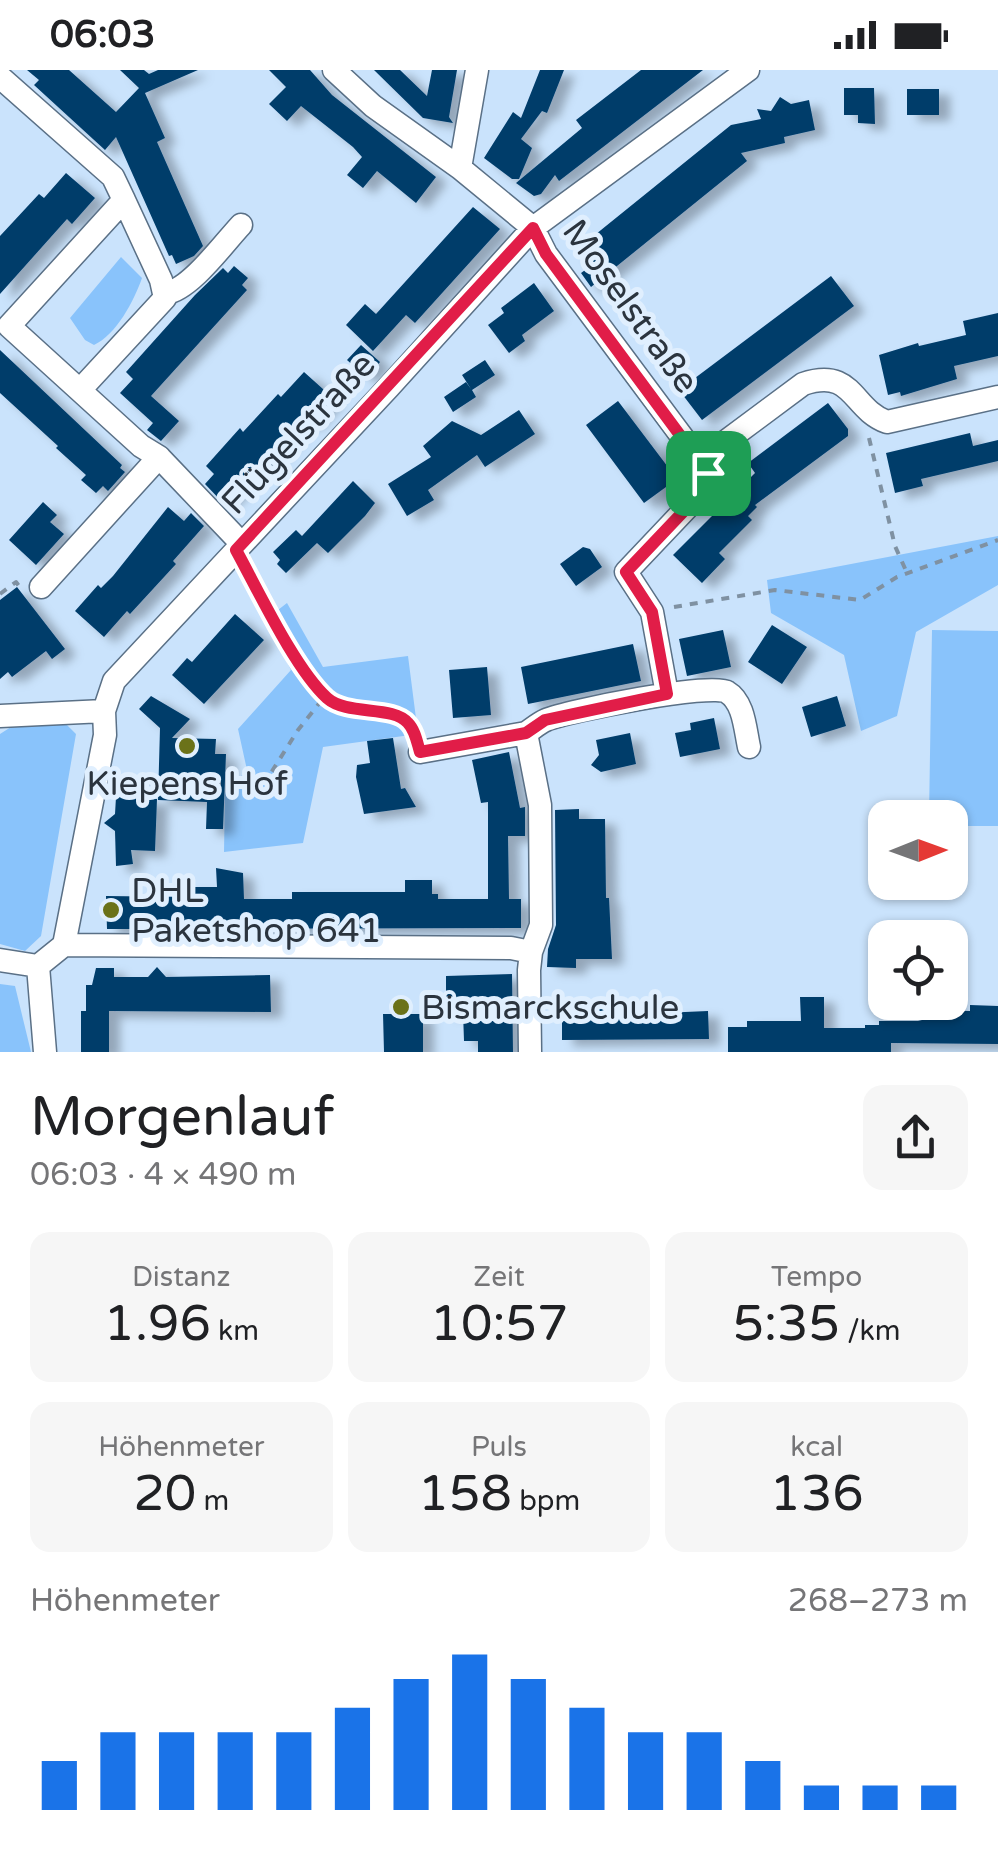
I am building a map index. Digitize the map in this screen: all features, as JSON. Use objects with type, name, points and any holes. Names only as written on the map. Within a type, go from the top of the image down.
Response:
[{"type":"street","name":"Moselstraße","points":[[334,70],[373,106],[460,168],[533,228],[546,254],[708,473]]},
{"type":"street","points":[[460,168],[477,70]]},
{"type":"street","name":"Flügelstraße","points":[[64,945],[105,735],[104,710],[122,670],[533,228],[748,70]]},
{"type":"street","points":[[0,78],[113,177],[166,293],[161,304],[80,390]]},
{"type":"street","points":[[124,200],[5,329],[141,446],[159,457],[239,547]]},
{"type":"street","points":[[166,293],[187,282],[241,225]]},
{"type":"street","points":[[667,694],[652,612],[626,572],[700,494],[725,442],[803,384],[824,379],[853,390],[878,419],[896,422],[998,397]]},
{"type":"street","points":[[41,587],[159,457]]},
{"type":"street","points":[[420,752],[526,733],[545,720],[715,688],[730,694],[740,710],[749,748]]},
{"type":"street","points":[[0,716],[104,710]]},
{"type":"street","points":[[526,733],[540,805],[541,926],[530,952],[530,1052]]},
{"type":"street","points":[[0,960],[38,966],[64,945],[511,948],[530,952]]},
{"type":"street","points":[[38,966],[45,1052]]},
{"type":"path","points":[[870,413],[869,440],[895,546],[907,574]]},
{"type":"path","points":[[652,612],[765,590],[860,600],[882,584],[998,540]]},
{"type":"path","points":[[239,547],[288,642],[325,696],[344,706],[402,717],[420,752]]},
{"type":"path","points":[[97,782],[259,784],[270,776],[325,696]]},
{"type":"shaded area","points":[[121,257],[142,278],[117,325],[94,345],[85,340],[70,318]]},
{"type":"shaded area","points":[[998,536],[998,585],[916,632],[897,716],[861,731],[844,655],[771,613],[767,580]]},
{"type":"shaded area","points":[[287,603],[323,667],[408,656],[418,734],[323,747],[303,843],[224,852],[225,793],[247,770],[238,729],[291,670],[265,620]]},
{"type":"shaded area","points":[[932,630],[998,631],[998,826],[968,826],[968,800],[929,800]]},
{"type":"shaded area","points":[[65,723],[76,734],[41,936],[25,951],[0,944],[0,734],[11,727]]},
{"type":"shaded area","points":[[0,984],[15,986],[31,1052],[0,1052]]},
{"type":"building","points":[[27,70],[69,70],[116,112],[139,88],[120,70],[144,70],[149,74],[158,70],[198,70],[145,93],[165,138],[157,142],[203,246],[194,256],[176,264],[169,256],[116,137],[105,150],[34,85],[39,80]]},
{"type":"building","points":[[269,70],[310,70],[332,95],[436,177],[416,203],[377,171],[363,188],[347,175],[362,157],[353,147],[301,106],[287,121],[269,104],[286,87]]},
{"type":"building","points":[[374,70],[400,70],[427,96],[432,70],[457,70],[449,117],[453,123],[423,118]]},
{"type":"building","points":[[540,70],[564,70],[547,113],[542,111],[521,139],[532,148],[519,179],[512,179],[484,158],[513,112],[521,118]]},
{"type":"building","points":[[641,70],[703,70],[559,181],[555,175],[541,194],[534,196],[516,183],[582,128],[576,120]]},
{"type":"building","points":[[844,88],[874,88],[875,124],[858,123],[858,115],[844,115]]},
{"type":"building","points":[[907,89],[939,89],[939,115],[907,115]]},
{"type":"building","points":[[780,97],[791,104],[809,100],[815,130],[784,137],[785,143],[741,153],[747,161],[591,287],[581,273],[588,268],[575,251],[731,125],[761,119],[757,109],[771,111]]},
{"type":"building","points":[[66,173],[95,198],[72,224],[67,219],[0,294],[0,236],[39,194],[44,198]]},
{"type":"building","points":[[473,207],[500,229],[415,323],[406,315],[373,351],[346,325],[365,304],[376,314]]},
{"type":"building","points":[[234,266],[248,278],[242,285],[247,290],[151,396],[179,421],[161,441],[147,430],[153,423],[120,393],[133,379],[126,372],[195,295],[223,268],[228,273]]},
{"type":"building","points":[[831,276],[854,306],[702,420],[679,390]]},
{"type":"building","points":[[534,283],[554,311],[522,335],[525,341],[509,353],[488,325],[504,313],[501,308]]},
{"type":"building","points":[[998,313],[998,356],[954,366],[957,379],[901,396],[900,392],[888,395],[879,355],[966,335],[963,321]]},
{"type":"building","points":[[361,345],[380,362],[367,378],[347,360]]},
{"type":"building","points":[[0,350],[122,465],[120,468],[125,472],[108,491],[103,486],[96,493],[81,480],[86,475],[0,393]]},
{"type":"building","points":[[485,360],[495,375],[472,390],[476,397],[453,412],[444,397],[466,382],[471,389],[462,375]]},
{"type":"building","points":[[304,372],[333,398],[310,424],[306,420],[272,458],[269,455],[224,504],[205,484],[214,474],[206,466],[240,428],[243,432]]},
{"type":"building","points":[[618,401],[677,479],[644,503],[586,425]]},
{"type":"building","points":[[828,403],[848,429],[848,436],[755,505],[748,516],[752,520],[719,553],[725,559],[702,583],[673,555],[755,473],[748,463]]},
{"type":"building","points":[[519,410],[535,434],[485,467],[477,455],[428,490],[434,500],[407,516],[388,484],[431,457],[423,446],[452,421],[481,435]]},
{"type":"building","points":[[970,433],[973,446],[998,440],[998,461],[921,479],[923,486],[895,493],[886,453]]},
{"type":"building","points":[[353,481],[375,503],[328,553],[317,543],[286,573],[273,552],[296,530],[302,536]]},
{"type":"building","points":[[43,502],[57,515],[50,522],[64,534],[36,565],[9,540]]},
{"type":"building","points":[[168,507],[184,521],[191,513],[204,526],[173,561],[176,564],[104,637],[75,611],[98,585],[101,588],[113,576]]},
{"type":"building","points":[[583,547],[590,549],[602,567],[576,586],[560,564]]},
{"type":"building","points":[[17,587],[65,649],[52,659],[46,651],[12,677],[8,672],[0,679],[0,600]]},
{"type":"building","points":[[235,614],[264,640],[204,704],[172,675],[187,658],[192,662]]},
{"type":"building","points":[[772,625],[807,647],[782,684],[748,662]]},
{"type":"building","points":[[723,630],[731,667],[687,676],[679,639]]},
{"type":"building","points":[[633,644],[641,681],[528,704],[521,667]]},
{"type":"building","points":[[487,667],[491,715],[453,718],[449,670]]},
{"type":"building","points":[[151,696],[190,719],[172,738],[216,739],[215,754],[226,754],[223,829],[206,829],[207,802],[158,800],[160,728],[139,709]]},
{"type":"building","points":[[837,696],[846,726],[811,737],[802,707]]},
{"type":"building","points":[[714,718],[720,749],[680,757],[675,733],[691,730],[690,723]]},
{"type":"building","points":[[630,733],[636,764],[601,772],[591,765],[599,755],[596,740]]},
{"type":"building","points":[[393,738],[401,789],[405,788],[416,807],[364,814],[357,765],[370,763],[367,741]]},
{"type":"building","points":[[509,752],[520,808],[525,807],[525,836],[508,836],[509,899],[521,899],[521,928],[107,929],[106,896],[186,897],[186,887],[217,887],[216,868],[243,873],[244,899],[292,899],[292,892],[405,892],[405,880],[432,880],[432,894],[438,894],[438,899],[488,899],[488,802],[481,803],[472,760]]},
{"type":"building","points":[[116,797],[157,799],[155,851],[131,850],[133,864],[116,866],[115,831],[104,823],[115,814]]},
{"type":"building","points":[[579,809],[579,819],[605,819],[612,959],[576,959],[576,968],[547,967],[556,925],[555,810]]},
{"type":"building","points":[[157,967],[166,977],[270,975],[271,1012],[109,1011],[109,1052],[81,1052],[81,1011],[86,1011],[86,985],[92,985],[96,968],[114,968],[114,977],[148,977]]},
{"type":"building","points":[[512,974],[513,1052],[478,1052],[478,1041],[464,1041],[463,1012],[446,1012],[446,976]]},
{"type":"building","points":[[800,997],[824,997],[824,1028],[865,1028],[879,1025],[879,1021],[968,1020],[970,1005],[998,1006],[998,1044],[891,1043],[891,1052],[728,1052],[728,1027],[747,1027],[747,1021],[801,1021]]},
{"type":"building","points":[[661,1007],[662,1013],[708,1011],[709,1039],[562,1040],[562,1010]]},
{"type":"building","points":[[383,1014],[423,1014],[423,1052],[384,1052]]},
{"type":"place","name":"Kiepens Hof","points":[[187,746]]},
{"type":"place","name":"DHL Paketshop 641","points":[[111,910]]},
{"type":"place","name":"Bismarckschule","points":[[401,1007]]},
{"type":"route","points":[[533,228],[546,254],[708,473],[700,494],[626,572],[652,612],[667,694],[545,720],[526,733],[420,752],[402,717],[344,706],[325,696],[270,614],[236,550],[533,228]]}]
